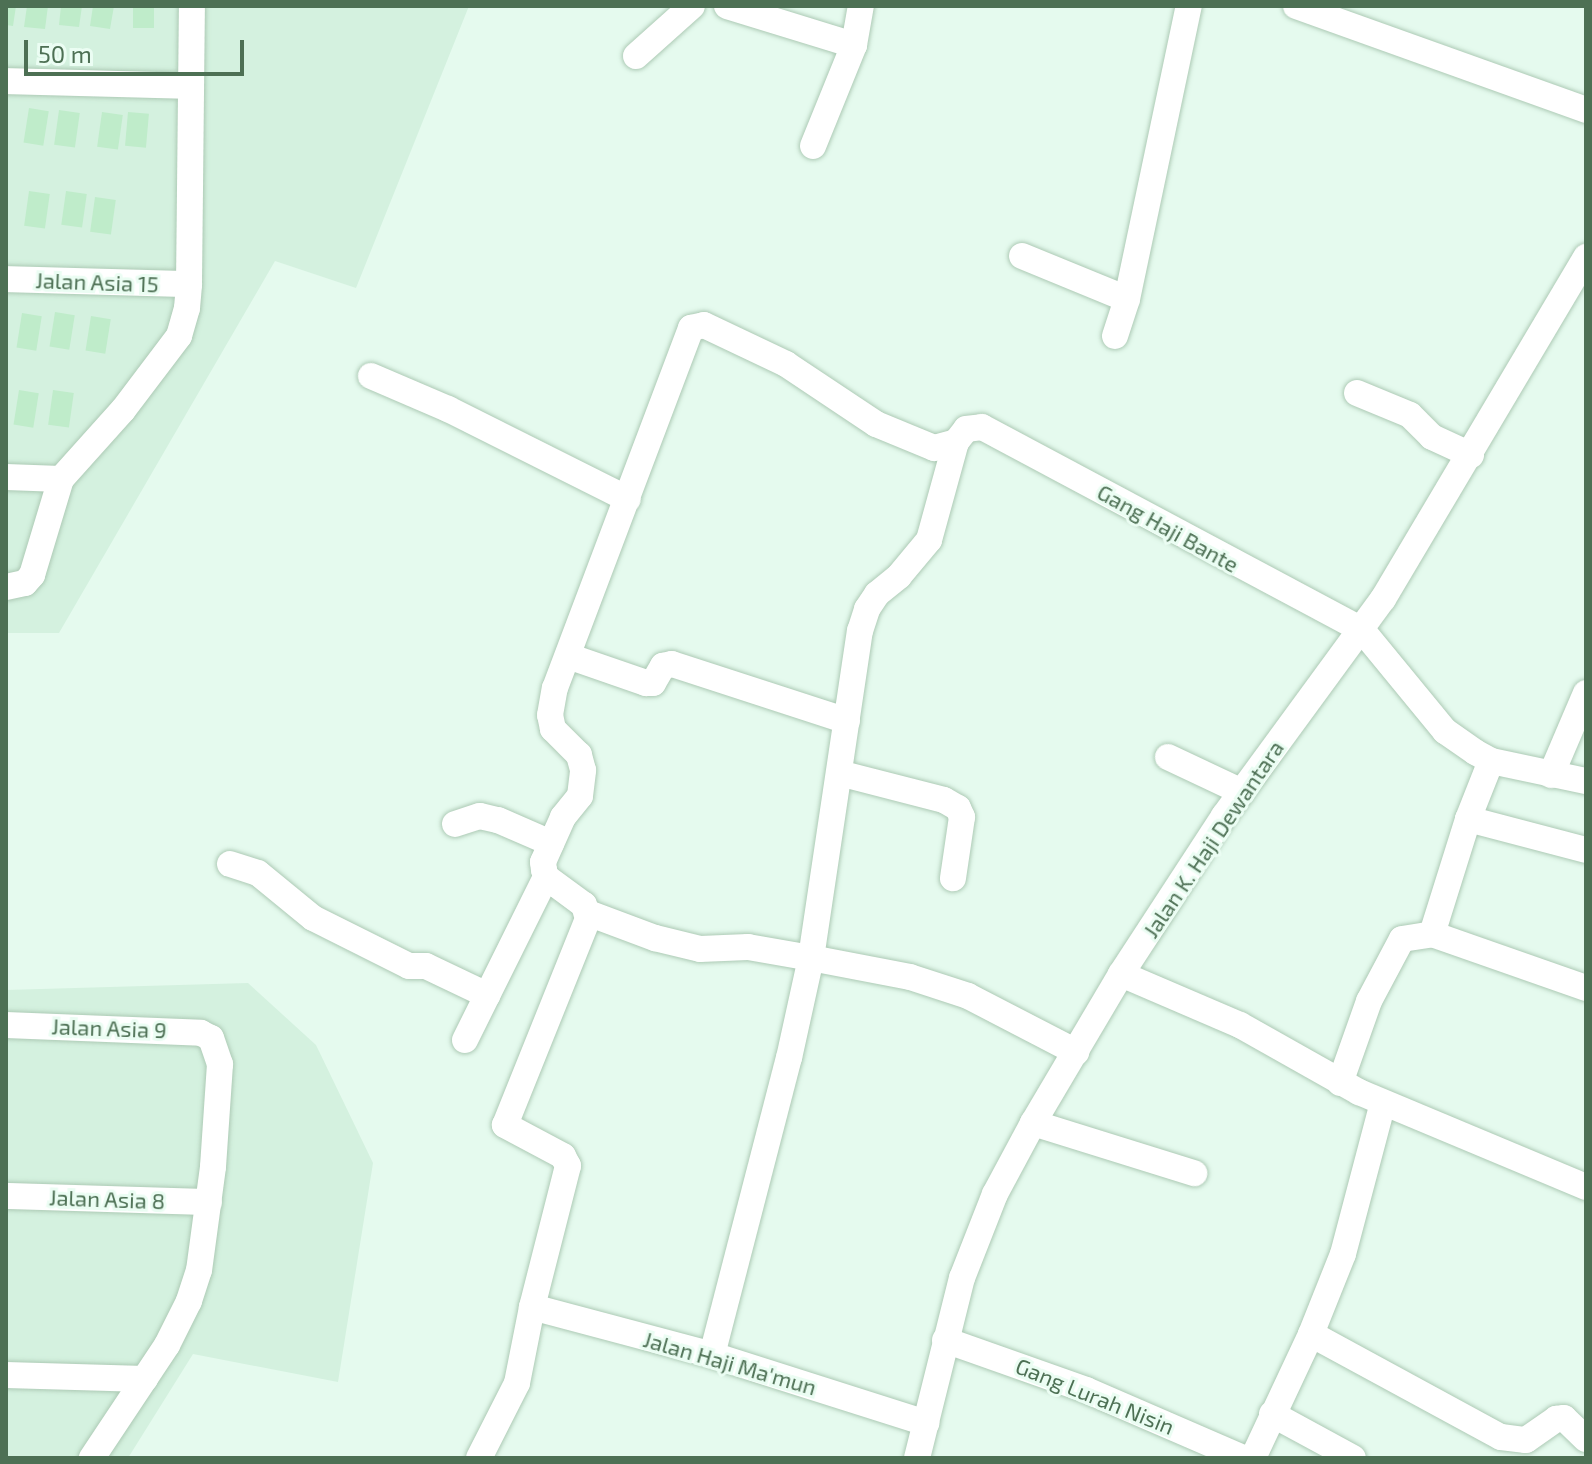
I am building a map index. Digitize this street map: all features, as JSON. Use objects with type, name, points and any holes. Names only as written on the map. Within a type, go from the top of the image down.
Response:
[{"type":"street","points":[[10,587],[32,575],[61,479],[123,410],[179,336],[187,308],[189,284],[192,6]]},
{"type":"street","points":[[636,56],[692,6]]},
{"type":"street","points":[[727,6],[854,45]]},
{"type":"street","points":[[813,146],[854,45],[861,6]]},
{"type":"street","points":[[1115,336],[1127,299],[1189,6]]},
{"type":"street","points":[[1296,6],[1586,110]]},
{"type":"street","points":[[6,81],[191,86]]},
{"type":"street","points":[[1022,256],[1127,299]]},
{"type":"street","name":"Jalan K. Haji Dewantara","points":[[917,1458],[945,1340],[977,1235],[1033,1123],[1121,974],[1242,792],[1362,630],[1471,455],[1586,257]]},
{"type":"street","name":"Jalan Asia 15","points":[[6,279],[189,284]]},
{"type":"street","points":[[465,1040],[546,877],[543,862],[563,817],[580,796],[583,770],[579,755],[553,729],[550,715],[568,656],[691,328],[697,325],[786,364],[876,424],[934,448],[965,434]]},
{"type":"street","points":[[371,376],[448,409],[628,499]]},
{"type":"street","points":[[1357,393],[1410,415],[1432,437],[1471,455]]},
{"type":"street","name":"Gang Haji Bante","points":[[965,434],[982,427],[1362,630]]},
{"type":"street","points":[[712,1355],[789,1058],[811,958],[867,609],[877,594],[920,554],[929,540],[965,434]]},
{"type":"street","points":[[6,477],[61,479]]},
{"type":"street","points":[[1362,630],[1445,731],[1491,761],[1586,781]]},
{"type":"street","points":[[568,656],[646,683],[653,683],[666,664],[672,664],[847,721]]},
{"type":"street","points":[[1551,775],[1586,693]]},
{"type":"street","points":[[1168,757],[1242,792]]},
{"type":"street","points":[[1432,934],[1468,819],[1491,761]]},
{"type":"street","points":[[839,773],[944,800],[958,808],[962,817],[953,878]]},
{"type":"street","points":[[455,824],[480,816],[498,820],[551,843]]},
{"type":"street","points":[[1468,819],[1586,850]]},
{"type":"street","points":[[230,864],[258,873],[313,918],[409,966],[426,966],[487,995]]},
{"type":"street","points":[[546,877],[584,905],[588,913],[655,938],[700,949],[748,947],[910,977],[968,996],[1076,1052]]},
{"type":"street","points":[[479,1458],[517,1383],[532,1307],[568,1166],[563,1156],[513,1132],[505,1121],[588,913]]},
{"type":"street","points":[[1340,1083],[1369,1001],[1402,939],[1432,934],[1586,988]]},
{"type":"street","points":[[1121,974],[1240,1025],[1340,1083],[1383,1103],[1586,1187]]},
{"type":"street","name":"Jalan Asia 9","points":[[6,1025],[185,1031],[211,1038],[220,1064],[209,1202]]},
{"type":"street","points":[[1253,1458],[1311,1334],[1343,1254],[1383,1103]]},
{"type":"street","points":[[1033,1123],[1194,1173]]},
{"type":"street","name":"Jalan Asia 8","points":[[6,1196],[209,1202]]},
{"type":"street","points":[[92,1458],[145,1379],[189,1301],[199,1270],[209,1202]]},
{"type":"street","name":"Jalan Haji Ma'mun","points":[[532,1307],[712,1355],[926,1423]]},
{"type":"street","points":[[1311,1334],[1501,1437],[1526,1440],[1556,1419],[1564,1418],[1586,1439]]},
{"type":"street","name":"Gang Lurah Nisin","points":[[945,1340],[1086,1390],[1243,1458]]},
{"type":"street","points":[[6,1375],[145,1379]]},
{"type":"street","points":[[1272,1414],[1353,1458]]},
{"type":"shaded area","points":[[6,6],[469,6],[356,288],[275,261],[59,633],[6,633]]},
{"type":"shaded area","points":[[248,983],[316,1045],[373,1163],[338,1382],[193,1354],[128,1458],[6,1458],[6,990]]},
{"type":"building","points":[[6,6],[16,6],[13,26],[6,25]]},
{"type":"building","points":[[27,6],[48,6],[45,29],[24,27]]},
{"type":"building","points":[[61,6],[82,6],[79,27],[59,25]]},
{"type":"building","points":[[93,6],[114,6],[110,29],[90,26]]},
{"type":"building","points":[[133,6],[154,6],[154,28],[133,28]]},
{"type":"building","points":[[29,108],[49,111],[43,146],[24,143]]},
{"type":"building","points":[[59,110],[80,113],[75,148],[54,145]]},
{"type":"building","points":[[102,112],[123,115],[118,150],[97,147]]},
{"type":"building","points":[[128,112],[149,114],[146,148],[125,146]]},
{"type":"building","points":[[29,191],[50,194],[45,229],[24,226]]},
{"type":"building","points":[[66,191],[87,194],[82,228],[61,225]]},
{"type":"building","points":[[95,197],[116,200],[111,235],[90,232]]},
{"type":"building","points":[[55,312],[75,315],[69,350],[50,347]]},
{"type":"building","points":[[22,313],[42,316],[36,351],[17,348]]},
{"type":"building","points":[[91,316],[111,319],[105,354],[86,351]]},
{"type":"building","points":[[19,390],[39,393],[33,428],[14,425]]},
{"type":"building","points":[[53,390],[74,393],[69,428],[48,425]]}]
